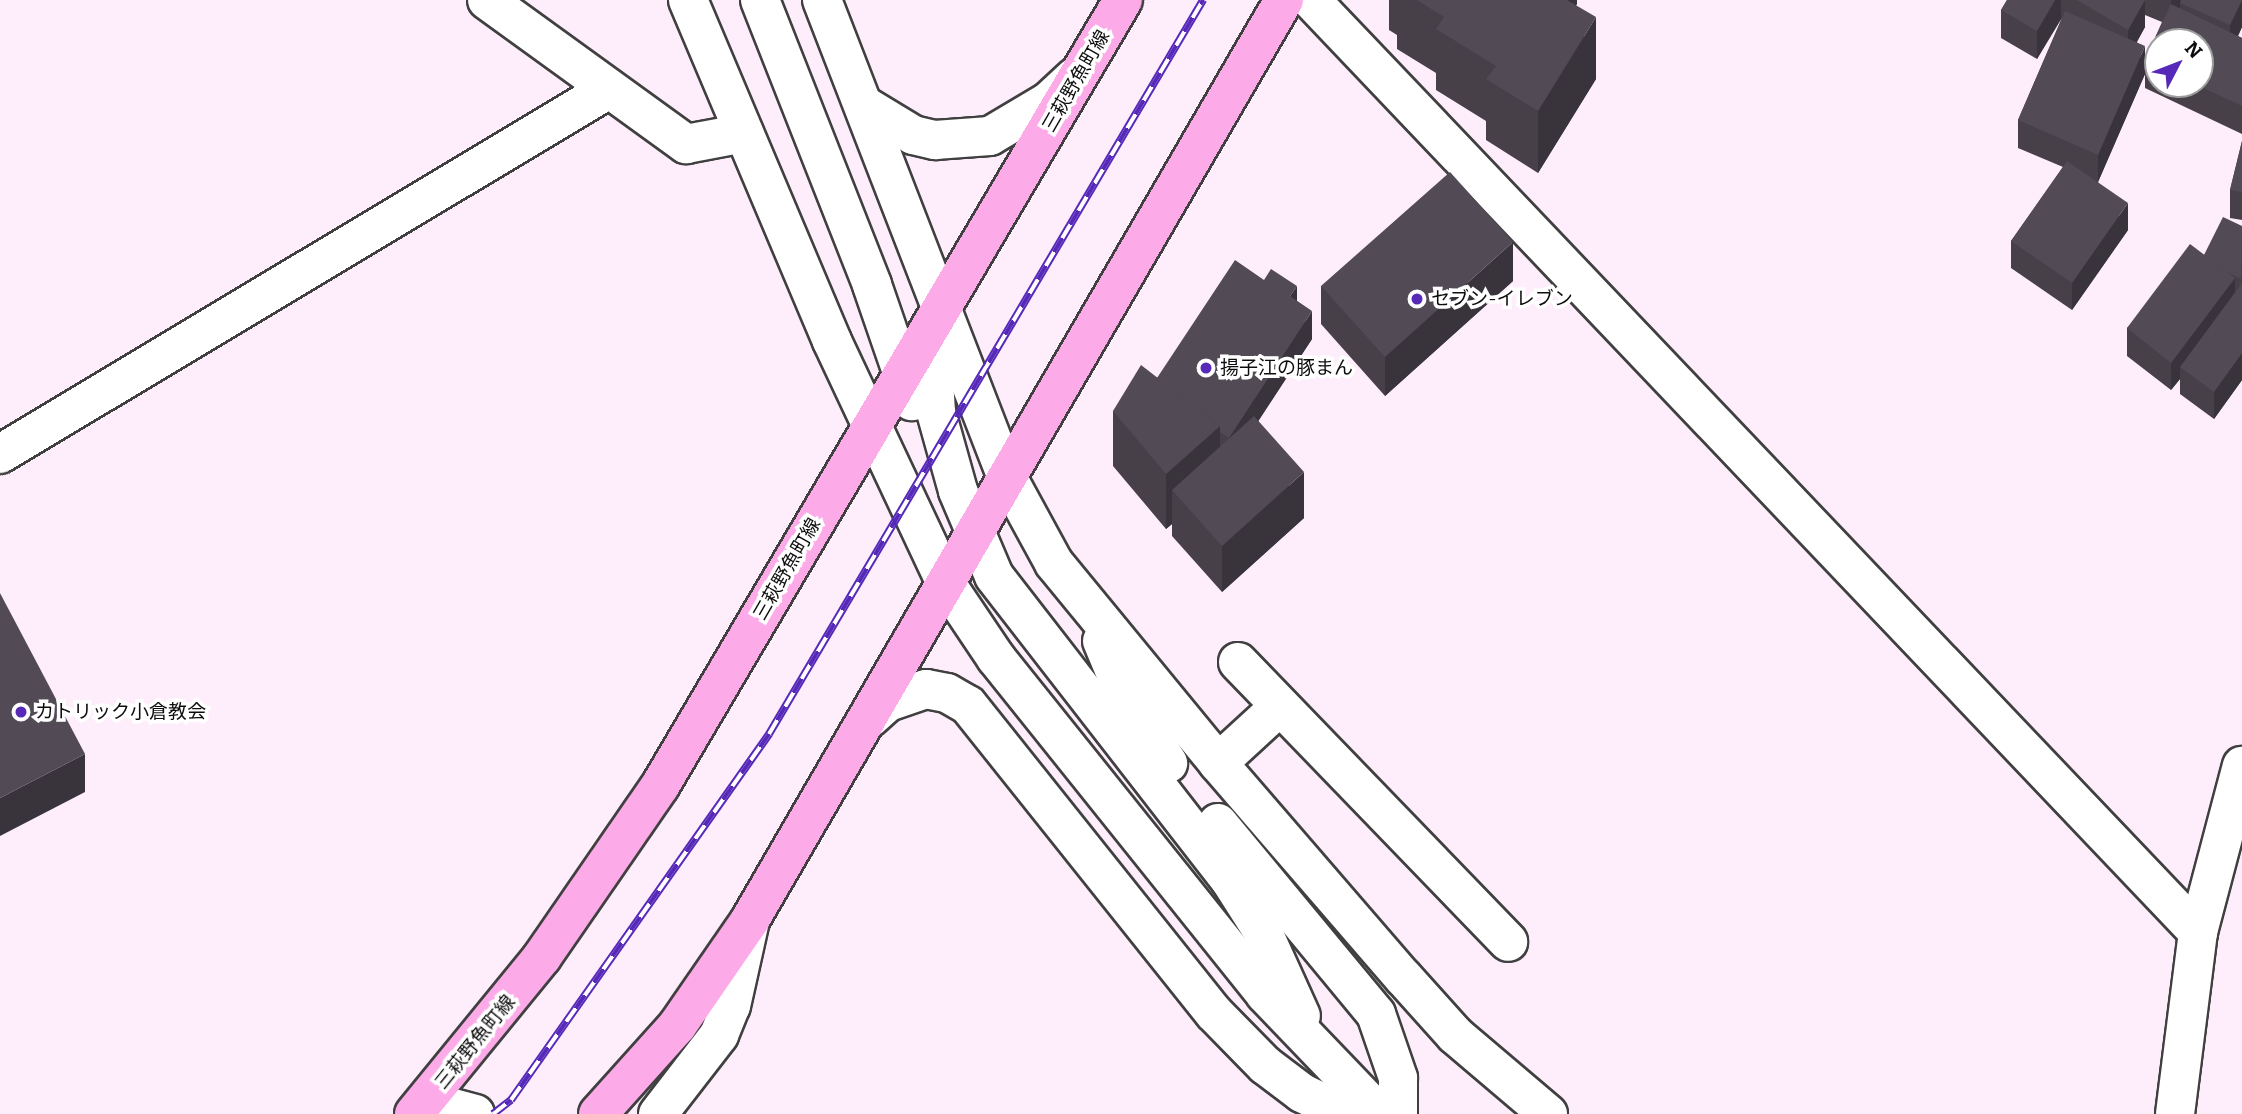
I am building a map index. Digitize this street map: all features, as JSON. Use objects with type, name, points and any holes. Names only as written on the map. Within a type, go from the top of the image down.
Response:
[{"type":"main road","name":"三萩野魚町線","points":[[419,1112],[542,957],[660,786],[870,427],[942,313],[1124,0]]},
{"type":"main road","points":[[598,1114],[677,1026],[750,920],[870,718],[947,585],[1006,475],[1284,0]]},
{"type":"street","points":[[488,0],[686,144],[744,133]]},
{"type":"street","points":[[688,0],[870,427],[947,585],[996,658],[1319,1055],[1380,1114]]},
{"type":"street","points":[[760,0],[903,374],[940,488],[947,585]]},
{"type":"street","points":[[822,0],[867,107],[942,313],[1006,475],[1054,563],[1218,763],[1455,1035],[1548,1114]]},
{"type":"street","points":[[1311,0],[2198,932]]},
{"type":"street","points":[[867,107],[913,135],[935,140],[990,136],[1049,101],[1083,69]]},
{"type":"street","points":[[0,454],[609,89]]},
{"type":"street","points":[[942,313],[932,385],[958,491],[974,535],[1022,616],[1230,880],[1263,932],[1319,1055]]},
{"type":"street","points":[[1087,604],[1125,696],[1150,739],[1376,1014],[1398,1078],[1398,1114]]},
{"type":"street","points":[[1238,662],[1508,942]]},
{"type":"street","points":[[870,718],[888,702],[926,689],[947,693],[968,705],[1214,1013],[1265,1065],[1302,1093],[1346,1114]]},
{"type":"street","points":[[1218,763],[1280,706]]},
{"type":"street","points":[[2175,1114],[2198,932],[2242,766]]},
{"type":"street","points":[[658,1114],[719,1035],[731,1006],[750,920]]},
{"type":"street","points":[[419,1112],[446,1106],[475,1114]]},
{"type":"building","points":[[1417,0],[1567,0],[1596,17],[1538,111],[1486,79],[1496,66],[1436,29],[1444,17]]},
{"type":"building","points":[[2007,0],[2055,0],[2037,31],[2001,10]]},
{"type":"building","points":[[2077,0],[2145,0],[2128,30]]},
{"type":"building","points":[[2181,0],[2242,0],[2230,25],[2180,3]]},
{"type":"building","points":[[2171,4],[2242,38],[2242,106],[2214,93],[2214,28],[2160,28]]},
{"type":"building","points":[[2065,11],[2144,46],[2098,155],[2018,120]]},
{"type":"building","points":[[2242,141],[2242,192],[2230,190]]},
{"type":"building","points":[[2067,161],[2128,203],[2072,283],[2011,241]]},
{"type":"building","points":[[1450,172],[1513,242],[1385,357],[1321,286]]},
{"type":"building","points":[[2223,217],[2242,226],[2241,279],[2204,255]]},
{"type":"building","points":[[2190,244],[2235,278],[2171,363],[2127,328]]},
{"type":"building","points":[[1235,260],[1264,280],[1271,269],[1297,286],[1290,296],[1312,311],[1229,438],[1220,432],[1220,426],[1157,378]]},
{"type":"building","points":[[2242,283],[2242,353],[2214,392],[2180,367]]},
{"type":"building","points":[[1141,365],[1220,426],[1166,474],[1113,411]]},
{"type":"building","points":[[1254,416],[1304,472],[1222,546],[1172,490]]},
{"type":"building","name":"カトリック小倉教会","points":[[0,593],[85,754],[0,798]]},
{"type":"railway","points":[[493,1114],[511,1100],[769,734],[1203,0]]},
{"type":"place","name":"セブン-イレブン","points":[[1417,299]]},
{"type":"place","name":"揚子江の豚まん","points":[[1206,368]]},
{"type":"place","name":"カトリック小倉教会","points":[[21,712]]}]
